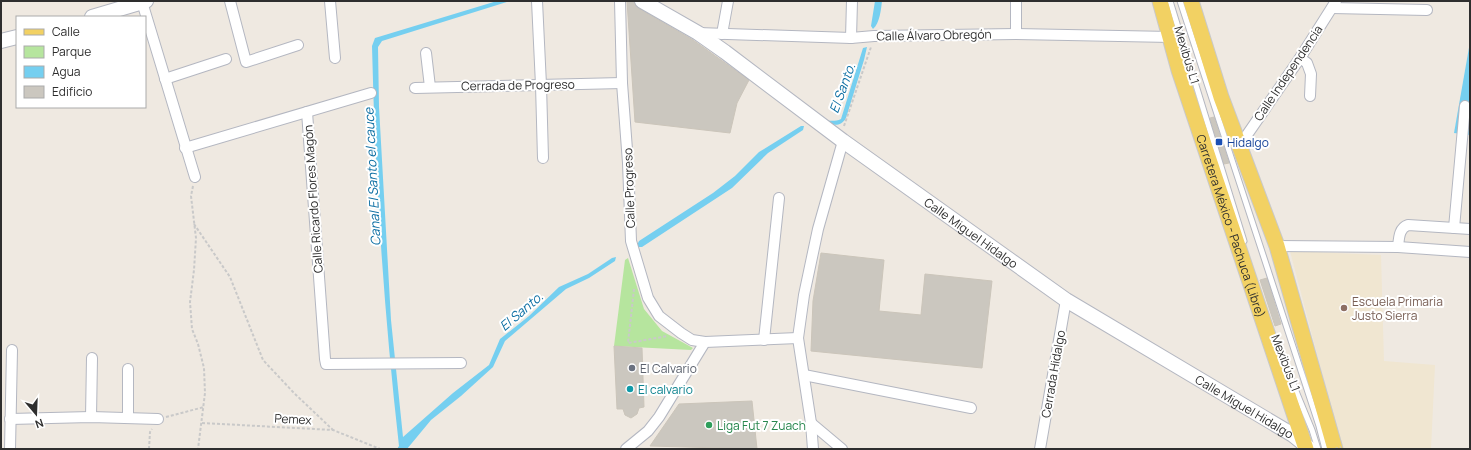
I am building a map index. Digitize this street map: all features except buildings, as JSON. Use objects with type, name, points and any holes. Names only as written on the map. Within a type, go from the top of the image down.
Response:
[{"type":"main road","name":"Carretera México - Pachuca (Libre)","points":[[1160,1],[1179,70],[1310,448]]},
{"type":"main road","points":[[1190,1],[1221,97],[1277,246],[1337,448]]},
{"type":"street","points":[[95,16],[143,1],[185,148],[195,177]]},
{"type":"street","points":[[230,1],[246,62],[298,45]]},
{"type":"street","points":[[330,1],[335,58]]},
{"type":"street","points":[[537,1],[541,85],[542,158]]},
{"type":"street","name":"Calle Progreso","points":[[620,1],[622,83],[628,163],[631,241],[648,298],[659,316],[692,340],[705,342],[798,338]]},
{"type":"street","name":"Calle Miguel Hidalgo","points":[[642,1],[698,33],[725,52],[840,139],[1066,300],[1293,435],[1310,448]]},
{"type":"street","points":[[722,34],[728,1]]},
{"type":"street","points":[[851,38],[852,1]]},
{"type":"street","points":[[1016,1],[1016,34]]},
{"type":"street","points":[[1334,4],[1427,10]]},
{"type":"street","name":"Calle Independencia","points":[[1240,145],[1300,58],[1334,4]]},
{"type":"street","name":"Calle Álvaro Obregón","points":[[698,33],[851,38],[874,36],[1016,34],[1171,37]]},
{"type":"street","points":[[1,40],[16,37]]},
{"type":"street","points":[[426,53],[430,87]]},
{"type":"street","points":[[1300,58],[1307,63],[1311,74],[1310,96]]},
{"type":"street","points":[[165,79],[226,59]]},
{"type":"street","name":"Cerrada de Progreso","points":[[415,88],[622,83]]},
{"type":"street","points":[[307,112],[370,93]]},
{"type":"street","points":[[1454,228],[1465,106]]},
{"type":"street","name":"Calle Ricardo Flores Magón","points":[[185,148],[307,112],[326,364],[461,363]]},
{"type":"street","points":[[814,449],[798,338],[804,295],[840,139]]},
{"type":"street","points":[[764,340],[779,198]]},
{"type":"street","points":[[1398,247],[1400,231],[1404,226],[1408,225],[1470,229]]},
{"type":"street","points":[[1277,246],[1398,247],[1470,252]]},
{"type":"street","name":"Cerrada Hidalgo","points":[[1040,449],[1066,300]]},
{"type":"street","points":[[626,449],[635,445],[659,417],[705,342]]},
{"type":"street","points":[[10,449],[10,419],[6,387],[12,350]]},
{"type":"street","points":[[92,358],[92,417]]},
{"type":"street","points":[[128,369],[128,418]]},
{"type":"street","points":[[804,376],[971,408]]},
{"type":"street","points":[[10,419],[92,417],[158,419]]},
{"type":"street","points":[[811,423],[842,449]]},
{"type":"lane","name":"Mexibús L1","points":[[1170,1],[1245,245]]},
{"type":"lane","name":"Mexibús L1","points":[[1180,1],[1319,426],[1325,449]]},
{"type":"lane","name":"Mexibús L1","points":[[1281,355],[1312,430],[1310,448]]},
{"type":"path","points":[[840,139],[874,36]]},
{"type":"path","points":[[195,177],[191,196],[196,238],[190,302],[192,329],[198,344],[204,368],[205,394],[198,449]]},
{"type":"path","points":[[194,223],[230,277],[263,360],[294,393],[333,430]]},
{"type":"path","points":[[634,287],[628,343],[681,333]]},
{"type":"path","name":"Pemex","points":[[202,423],[333,430],[380,449]]},
{"type":"shaded area","name":"Escuela Primaria Justo Sierra","points":[[1290,251],[1381,255],[1384,361],[1435,365],[1431,449],[1342,449]]},
{"type":"green space","points":[[628,258],[644,309],[662,331],[693,348],[691,350],[614,346],[625,260]]},
{"type":"water","points":[[497,1],[510,1],[382,41],[378,47],[379,107],[391,320],[403,437],[453,393],[489,365],[500,339],[529,316],[559,287],[588,274],[612,258],[616,257],[615,261],[589,278],[566,289],[505,341],[493,367],[461,396],[431,420],[407,449],[397,449],[399,446],[381,246],[375,146],[372,46],[375,38]]},
{"type":"water","points":[[875,1],[882,1],[879,20],[873,29],[871,26]]},
{"type":"water","points":[[1470,42],[1470,135],[1454,133]]},
{"type":"water","points":[[867,47],[846,118],[842,123],[836,125],[824,121],[835,121],[841,119],[863,48]]},
{"type":"water","points":[[801,126],[804,126],[803,130],[768,153],[732,188],[642,247],[636,247],[639,241],[713,193],[735,176],[759,152]]},
{"type":"place","name":"Hidalgo","points":[[1219,142]]},
{"type":"place","name":"Escuela Primaria Justo Sierra","points":[[1344,308]]},
{"type":"place","name":"El Calvario","points":[[632,368]]},
{"type":"place","name":"El calvario","points":[[630,389]]},
{"type":"place","name":"Liga Fut 7 Zuach","points":[[709,425]]},
{"type":"water label","name":"El Santo.","points":[[842,88]]},
{"type":"water label","name":"Canal El Santo el cauce","points":[[372,177]]},
{"type":"water label","name":"El Santo.","points":[[521,311]]}]
